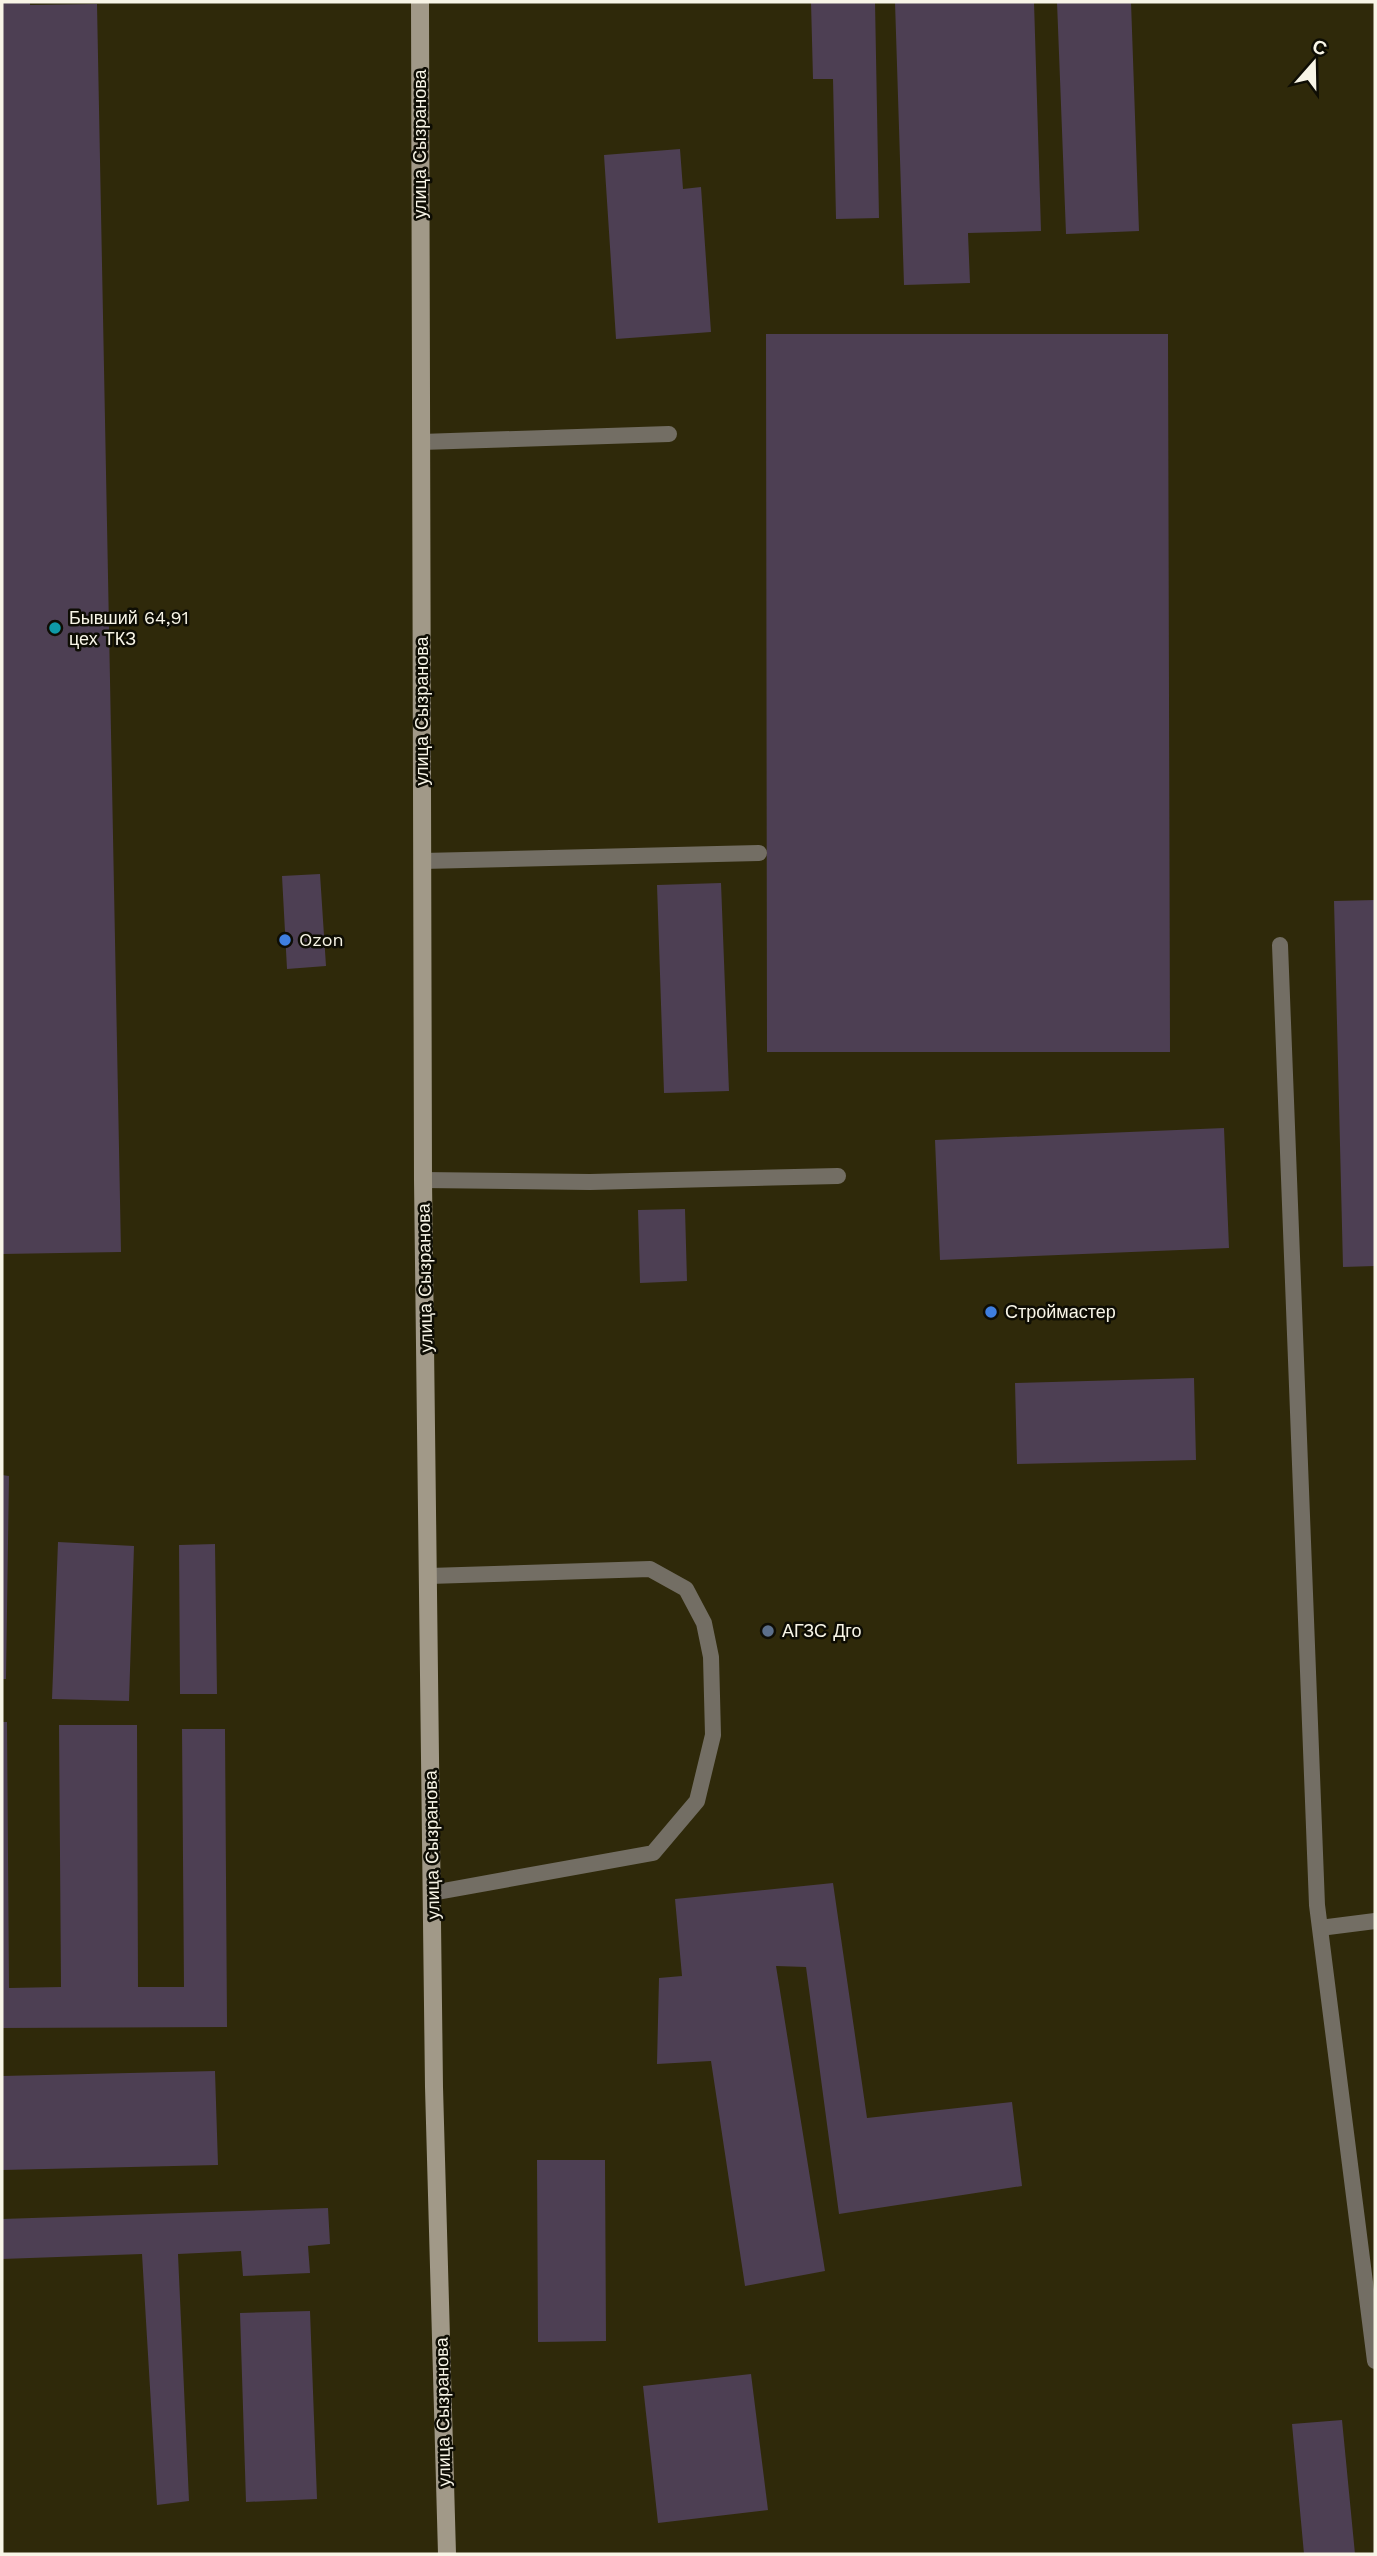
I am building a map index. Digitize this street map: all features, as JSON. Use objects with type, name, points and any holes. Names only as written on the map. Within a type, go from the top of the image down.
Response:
[{"type":"main road","name":"улица Сызранова","points":[[420,2],[423,1180],[434,2087],[447,2554]]},
{"type":"lane","points":[[421,442],[669,435]]},
{"type":"lane","points":[[422,861],[759,853]]},
{"type":"lane","points":[[1280,945],[1317,1905],[1375,2361]]},
{"type":"lane","points":[[423,1180],[590,1182],[838,1176]]},
{"type":"lane","points":[[429,1576],[650,1569],[686,1589],[704,1623],[711,1657],[713,1735],[696,1801],[653,1853],[432,1892]]},
{"type":"lane","points":[[1320,1928],[1375,1921]]},
{"type":"shaded area","points":[[2,2],[1375,2],[1375,2554],[2,2554]]},
{"type":"building","name":"Бывший 64,91 цех ТКЗ","points":[[2,2],[30,2],[30,5],[97,4],[121,1252],[2,1254]]},
{"type":"building","points":[[811,2],[875,2],[879,218],[836,219],[833,79],[813,79]]},
{"type":"building","points":[[895,2],[1034,2],[1041,231],[968,233],[970,283],[904,285]]},
{"type":"building","points":[[1057,2],[1131,2],[1139,231],[1066,234]]},
{"type":"building","points":[[680,149],[683,189],[701,187],[711,332],[616,339],[604,155]]},
{"type":"building","points":[[766,334],[1168,334],[1170,1052],[767,1052]]},
{"type":"building","points":[[320,874],[326,966],[287,969],[282,876]]},
{"type":"building","points":[[721,883],[729,1091],[664,1093],[657,885]]},
{"type":"building","points":[[1375,900],[1375,1266],[1343,1267],[1334,901]]},
{"type":"building","points":[[1224,1128],[1229,1248],[940,1260],[935,1140]]},
{"type":"building","points":[[685,1209],[687,1281],[640,1283],[638,1210]]},
{"type":"building","points":[[1194,1378],[1196,1460],[1017,1464],[1015,1383]]},
{"type":"building","points":[[2,1475],[9,1476],[6,1679],[2,1679]]},
{"type":"building","points":[[58,1542],[134,1546],[129,1701],[52,1699]]},
{"type":"building","points":[[215,1544],[217,1694],[180,1694],[179,1545]]},
{"type":"building","points":[[2,1722],[7,1722],[9,1988],[61,1987],[59,1725],[137,1725],[138,1987],[184,1987],[182,1729],[225,1729],[227,2027],[2,2028]]},
{"type":"building","points":[[833,1883],[867,2118],[1012,2102],[1022,2186],[839,2214],[806,1967],[776,1966],[825,2271],[745,2286],[711,2061],[657,2064],[659,1978],[682,1976],[675,1899]]},
{"type":"building","points":[[215,2071],[218,2165],[2,2170],[2,2076]]},
{"type":"building","points":[[537,2160],[605,2160],[606,2341],[538,2342]]},
{"type":"building","points":[[328,2208],[330,2244],[308,2246],[310,2273],[243,2276],[241,2251],[178,2254],[189,2501],[157,2505],[142,2254],[2,2259],[2,2219]]},
{"type":"building","points":[[310,2311],[317,2499],[246,2502],[240,2313]]},
{"type":"building","points":[[751,2374],[768,2510],[658,2523],[643,2386]]},
{"type":"building","points":[[1342,2420],[1355,2554],[1304,2554],[1292,2424]]},
{"type":"place","name":"Бывший 64,91 цех ТКЗ","points":[[55,628]]},
{"type":"place","name":"Ozon","points":[[285,940]]},
{"type":"place","name":"Строймастер","points":[[991,1312]]},
{"type":"place","name":"АГЗС Дго","points":[[768,1631]]}]
